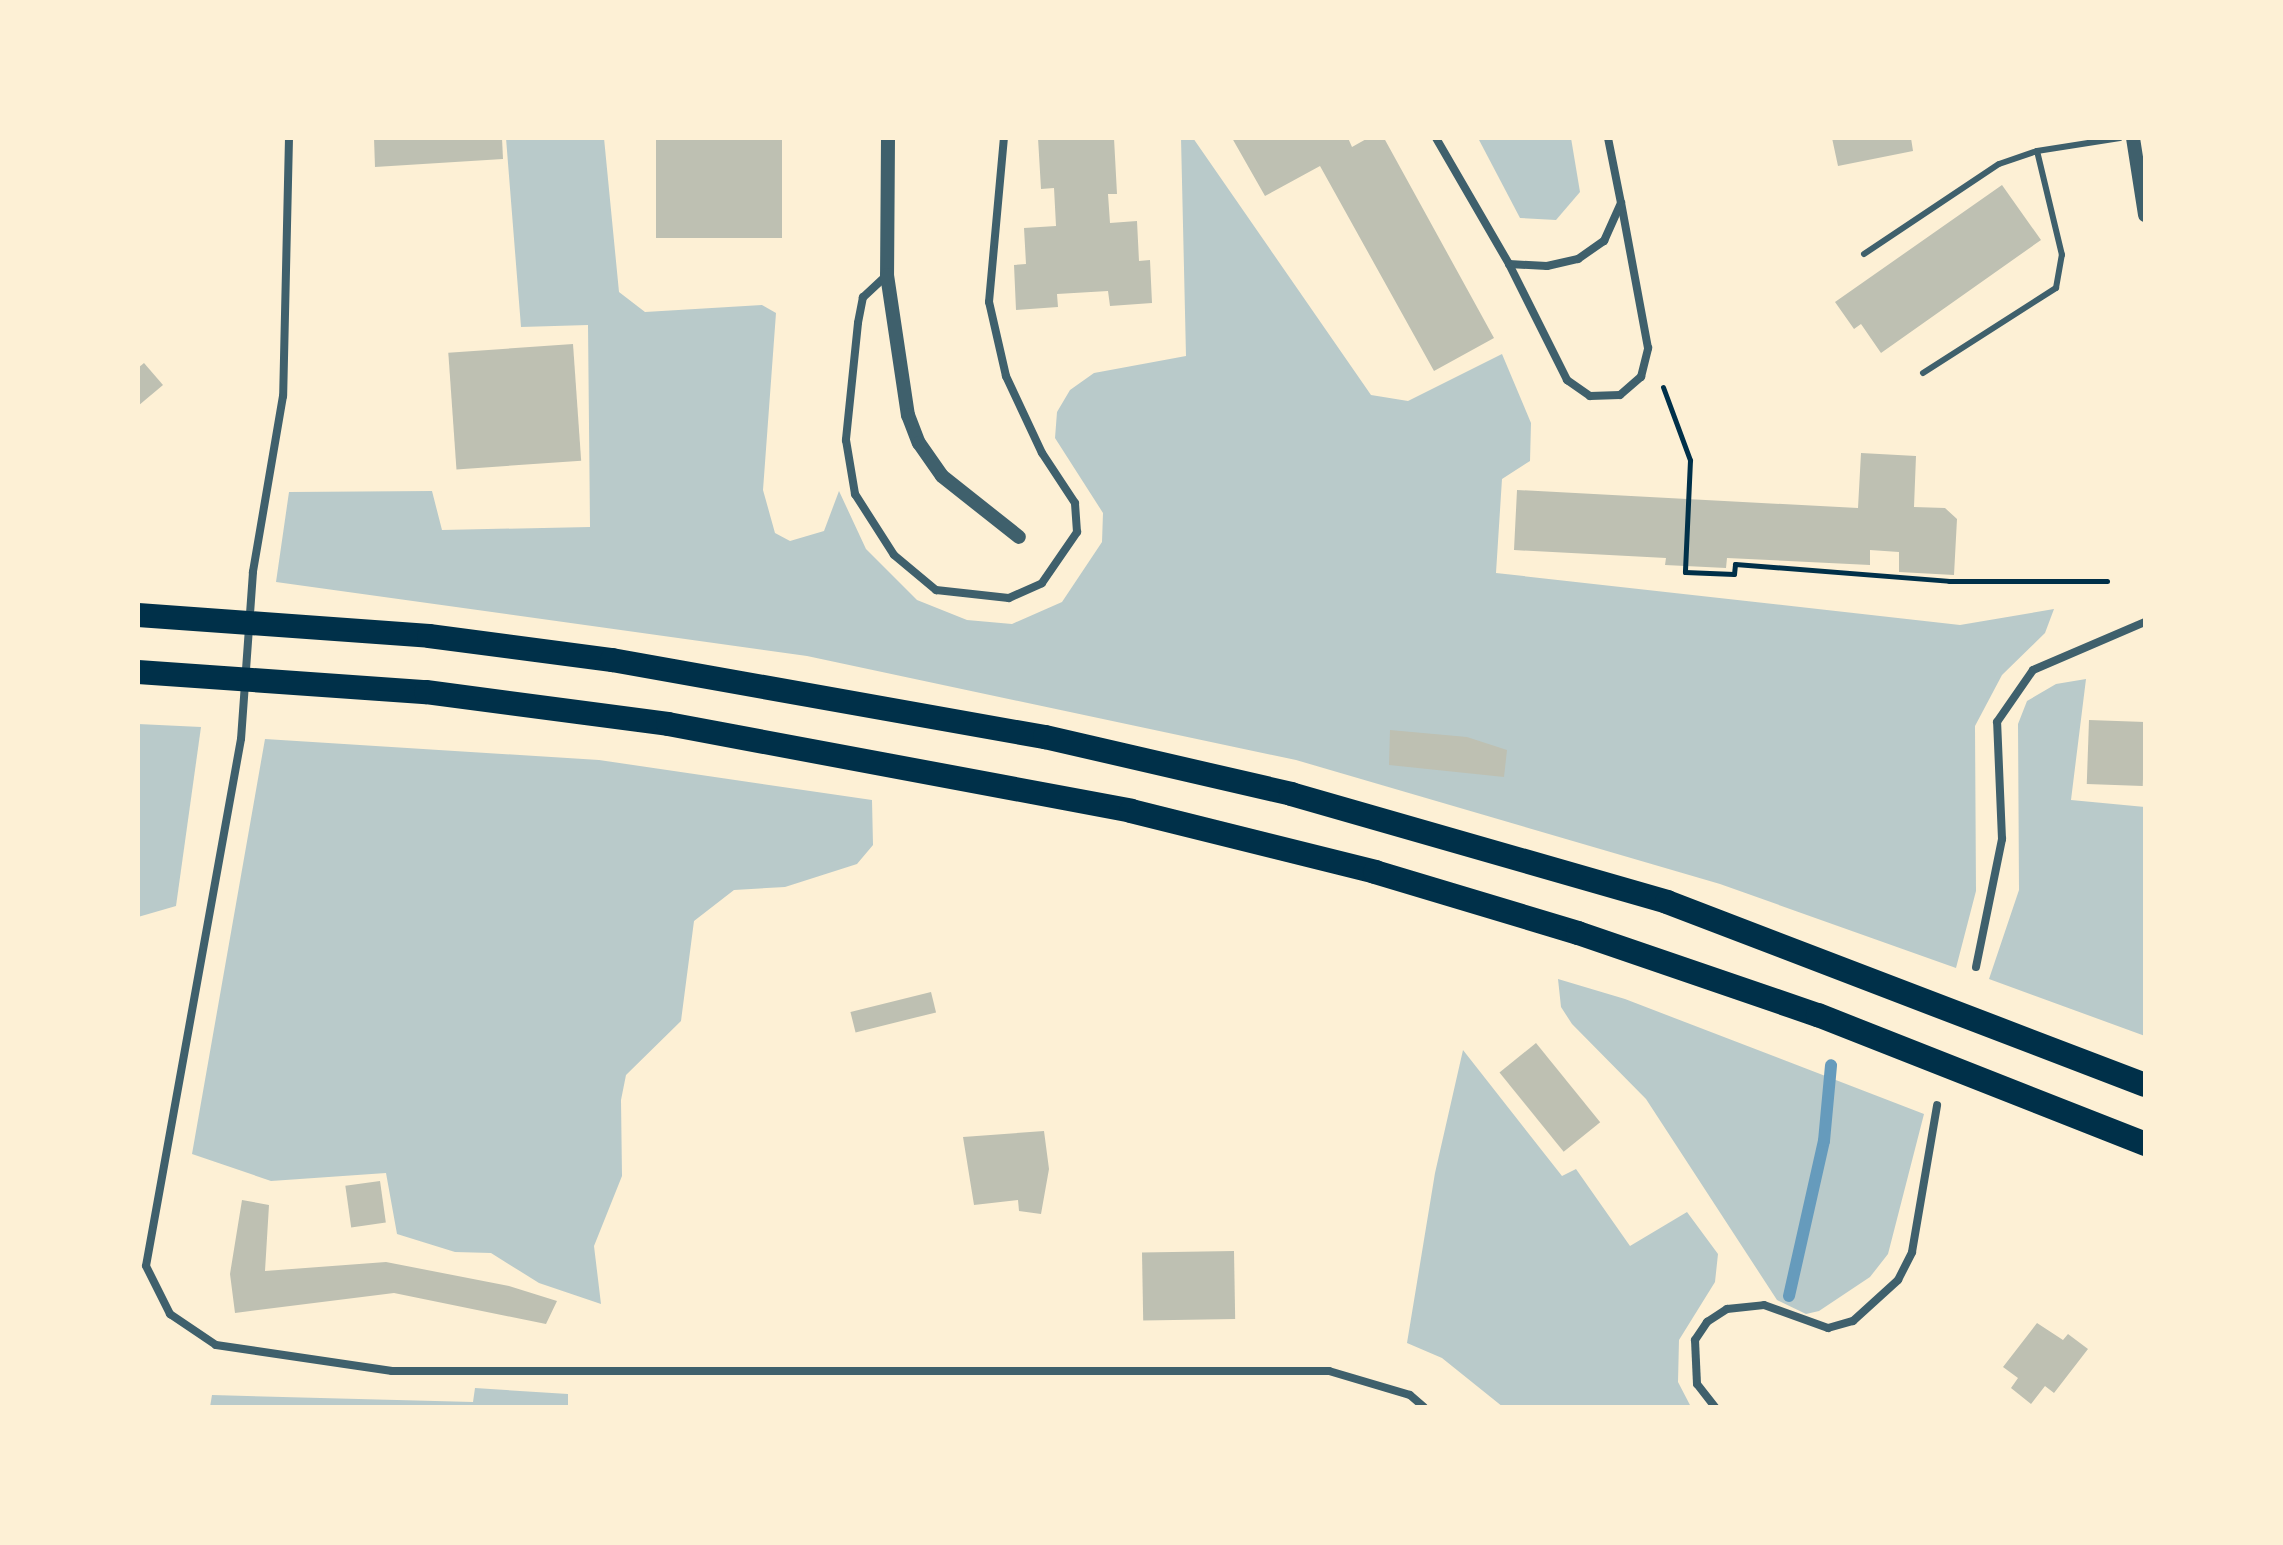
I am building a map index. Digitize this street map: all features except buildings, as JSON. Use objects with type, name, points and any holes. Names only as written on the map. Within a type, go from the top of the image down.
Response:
[{"type":"highway","points":[[138,615],[429,636],[612,660],[1045,737],[1291,794],[1667,902],[2145,1085]]},
{"type":"highway","points":[[138,672],[426,692],[668,724],[1131,811],[1375,872],[1578,933],[1818,1015],[2145,1144]]},
{"type":"street","points":[[289,138],[283,396],[253,572],[241,739],[146,1266],[170,1314],[216,1345],[392,1371],[1329,1371],[1410,1395],[1424,1407]]},
{"type":"street","points":[[888,138],[887,275],[898,371],[919,443],[942,476],[1019,537]]},
{"type":"street","points":[[887,275],[863,297],[858,323],[846,440],[855,494],[894,555],[936,590],[1009,598],[1042,583],[1077,532],[1075,503],[1042,453],[1006,376],[989,302],[1004,138]]},
{"type":"street","points":[[1436,138],[1509,264],[1559,367],[1577,390],[1590,396],[1620,395],[1641,377],[1648,348],[1608,138]]},
{"type":"street","points":[[2133,138],[2145,215]]},
{"type":"street","points":[[1509,264],[1547,266],[1578,259],[1604,241],[1621,203]]},
{"type":"street","points":[[1976,967],[2002,839],[1997,722],[2033,670],[2145,622]]},
{"type":"street","points":[[1715,1407],[1697,1384],[1695,1340],[1707,1322],[1727,1309],[1764,1305],[1828,1328],[1853,1321],[1898,1280],[1912,1252],[1937,1105]]},
{"type":"street","points":[[138,1272],[146,1266]]},
{"type":"lane","points":[[1864,254],[1999,164],[2037,151],[2120,138]]},
{"type":"lane","points":[[1923,373],[2056,288],[2062,255],[2037,151]]},
{"type":"path","points":[[1648,348],[1690,460],[1685,572],[1734,574],[1735,564],[1949,581],[2107,581]]},
{"type":"shaded area","points":[[506,138],[604,138],[619,292],[645,312],[762,305],[776,313],[763,490],[775,533],[790,541],[824,531],[839,491],[866,549],[917,600],[967,620],[1012,624],[1062,602],[1102,542],[1103,513],[1055,438],[1057,412],[1070,390],[1094,373],[1186,356],[1181,138],[1193,138],[1371,395],[1408,401],[1502,354],[1531,423],[1530,461],[1502,479],[1496,573],[1960,625],[2054,609],[2045,633],[2002,675],[1975,726],[1976,891],[1956,968],[1720,884],[1296,760],[807,656],[276,582],[289,492],[432,491],[442,530],[590,527],[588,325],[521,327]]},
{"type":"shaded area","points":[[1478,138],[1571,138],[1580,192],[1556,220],[1520,218]]},
{"type":"shaded area","points":[[2086,679],[2071,800],[2145,807],[2145,1036],[1989,979],[2019,890],[2018,724],[2027,701],[2056,684]]},
{"type":"shaded area","points":[[138,724],[201,727],[176,906],[138,917]]},
{"type":"shaded area","points":[[265,739],[599,760],[872,800],[873,845],[857,864],[785,887],[734,890],[694,921],[681,1021],[626,1075],[621,1100],[622,1176],[594,1246],[601,1304],[539,1283],[491,1253],[455,1252],[397,1234],[386,1173],[271,1181],[192,1154]]},
{"type":"shaded area","points":[[1558,979],[1625,999],[1924,1114],[1888,1254],[1870,1277],[1819,1311],[1806,1314],[1777,1300],[1646,1099],[1572,1024],[1561,1007]]},
{"type":"shaded area","points":[[1463,1050],[1562,1176],[1576,1169],[1630,1246],[1687,1212],[1718,1254],[1715,1282],[1679,1340],[1678,1382],[1691,1407],[1503,1407],[1442,1358],[1407,1343],[1435,1173]]},
{"type":"shaded area","points":[[475,1388],[568,1394],[568,1407],[210,1407],[212,1395],[473,1402]]},
{"type":"waterway","points":[[1789,1296],[1824,1141],[1831,1065]]}]
